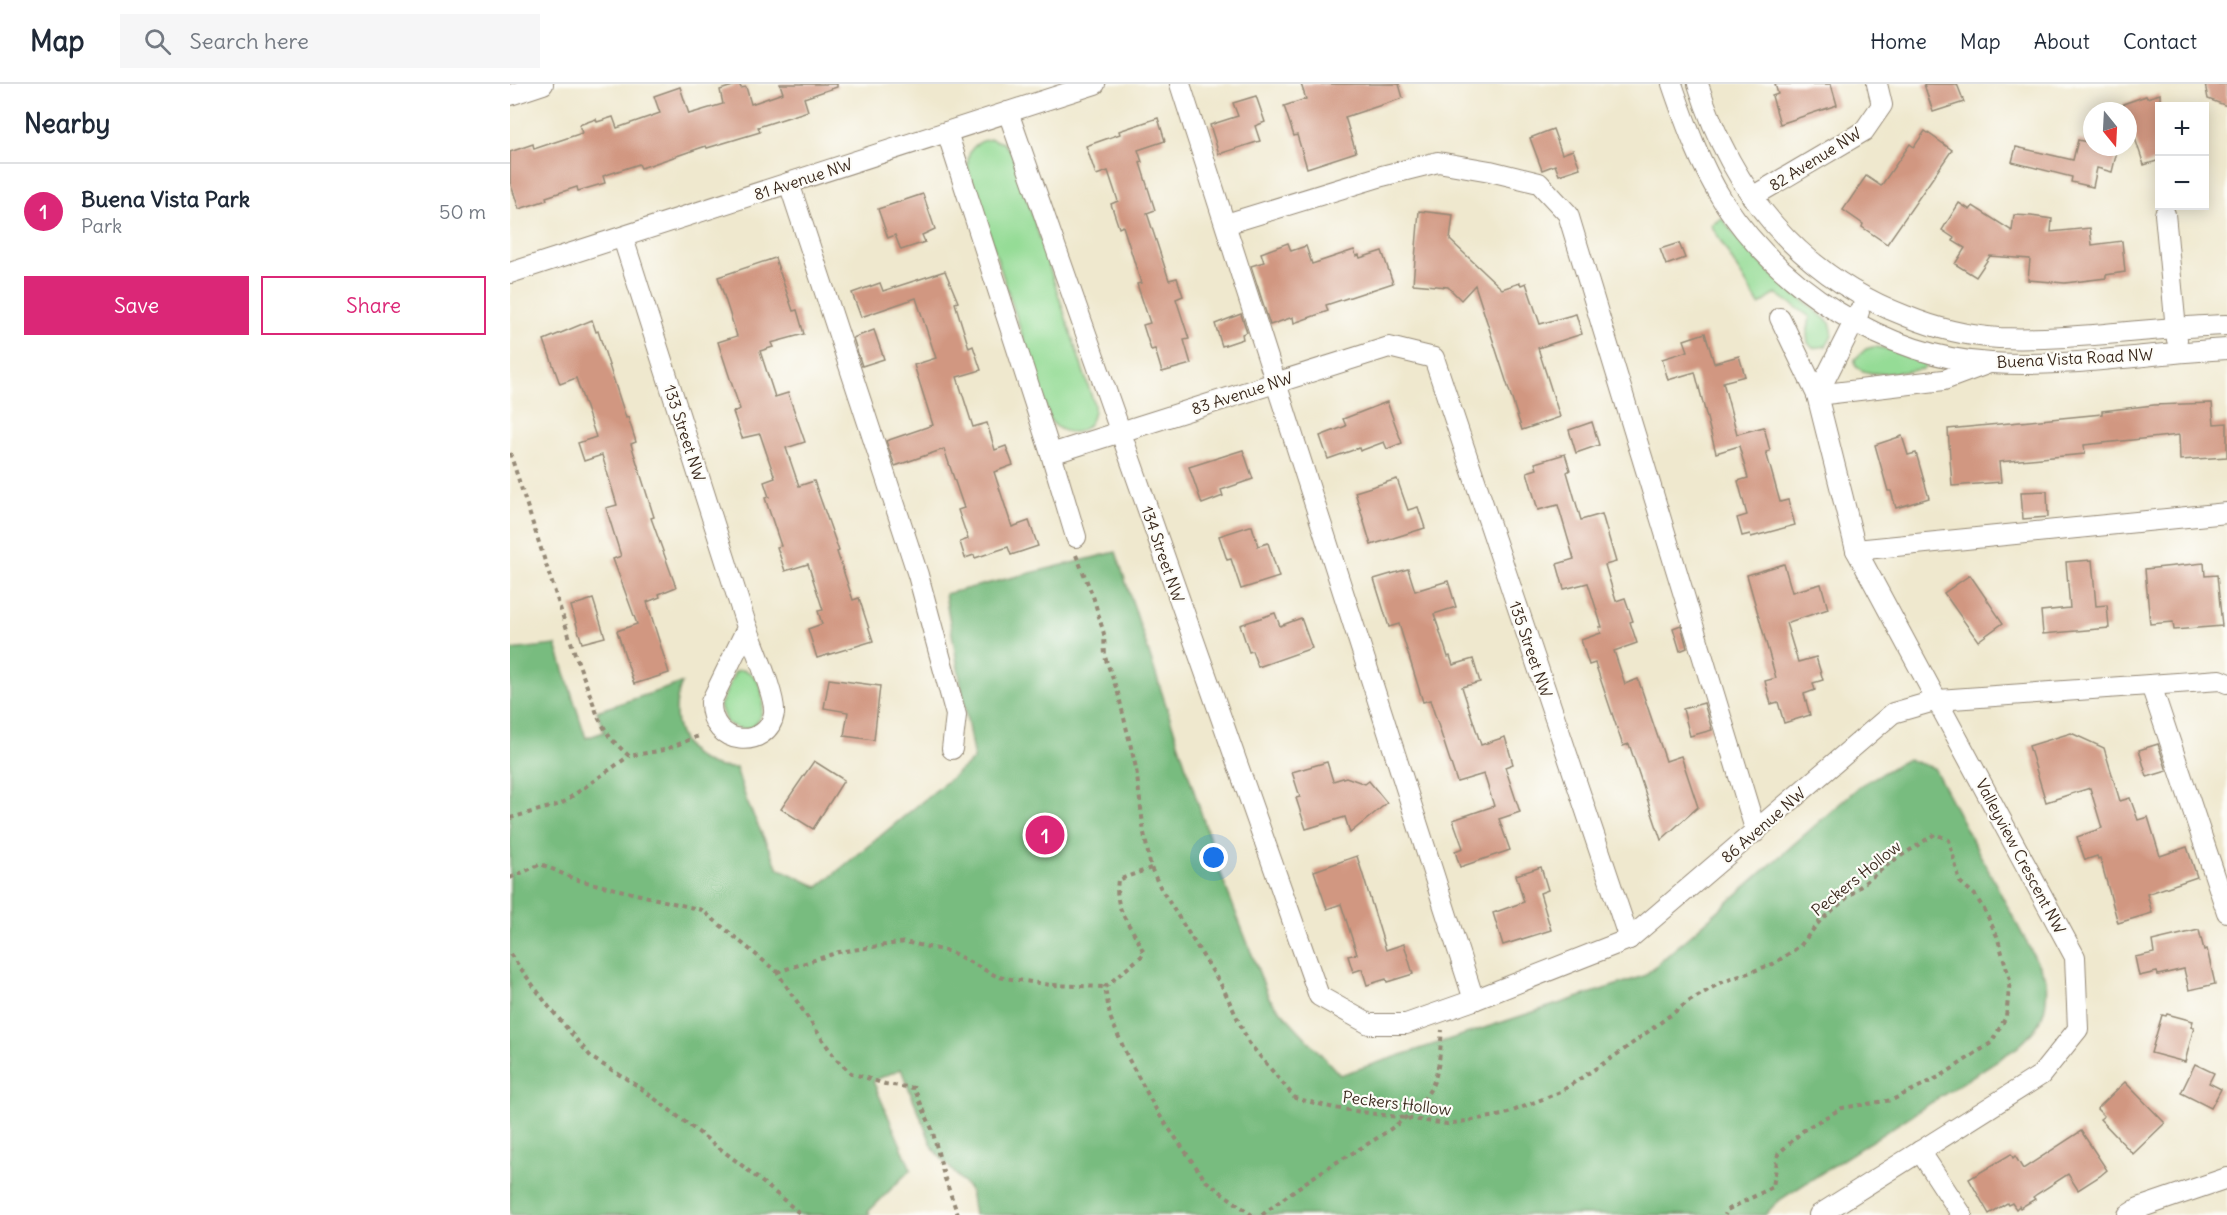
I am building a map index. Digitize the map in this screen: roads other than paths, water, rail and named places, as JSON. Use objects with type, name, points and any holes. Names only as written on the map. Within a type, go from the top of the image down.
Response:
[{"type":"street","points":[[510,95],[543,84]]},
{"type":"street","name":"81 Avenue NW","points":[[510,273],[1095,84]]},
{"type":"street","points":[[1180,84],[1474,1000]]},
{"type":"street","name":"Buena Vista Road NW","points":[[1672,84],[1692,141],[1706,171],[1742,227],[1784,272],[1814,296],[1853,321],[1910,346],[1988,363],[2062,362],[2227,348]]},
{"type":"street","name":"Buena Vista Road NW","points":[[1698,84],[1726,155],[1752,198],[1792,244],[1840,283],[1892,311],[1944,328],[1998,338],[2046,338],[2227,325]]},
{"type":"street","name":"82 Avenue NW","points":[[1752,198],[1864,131],[1882,105],[1877,84]]},
{"type":"street","name":"134 Street NW","points":[[1008,112],[1319,996]]},
{"type":"street","points":[[947,132],[1076,537]]},
{"type":"street","points":[[1226,224],[1382,176],[1438,162],[1539,183],[1568,214],[1756,832]]},
{"type":"street","points":[[789,183],[918,575],[956,715],[952,749]]},
{"type":"street","name":"Buena Vista Road NW","points":[[2165,214],[2178,352]]},
{"type":"street","name":"133 Street NW","points":[[622,238],[747,628],[773,698],[774,712],[765,730],[748,739],[738,739],[728,736],[719,728],[711,712],[711,702],[747,628]]},
{"type":"street","points":[[1817,395],[1853,321],[1867,299]]},
{"type":"street","name":"Valleyview Crescent NW","points":[[1780,318],[1817,395],[1856,550],[2074,957],[2078,1029],[2041,1075],[1819,1215]]},
{"type":"street","name":"83 Avenue NW","points":[[1051,454],[1389,347],[1434,358]]},
{"type":"street","name":"135 Street NW","points":[[1434,358],[1629,939]]},
{"type":"street","points":[[1817,395],[1944,381],[1988,363]]},
{"type":"street","points":[[1856,550],[2227,513]]},
{"type":"street","name":"86 Avenue NW","points":[[1319,996],[1370,1024],[1406,1024],[1629,939],[1893,713],[1938,700],[2220,680],[2227,683]]},
{"type":"street","points":[[2151,685],[2227,912]]},
{"type":"street","points":[[1920,1151],[1962,1215]]},
{"type":"street","points":[[2128,1215],[2139,1208],[2227,1178]]},
{"type":"place","name":"Buena Vista Park","points":[[1045,835]]}]
